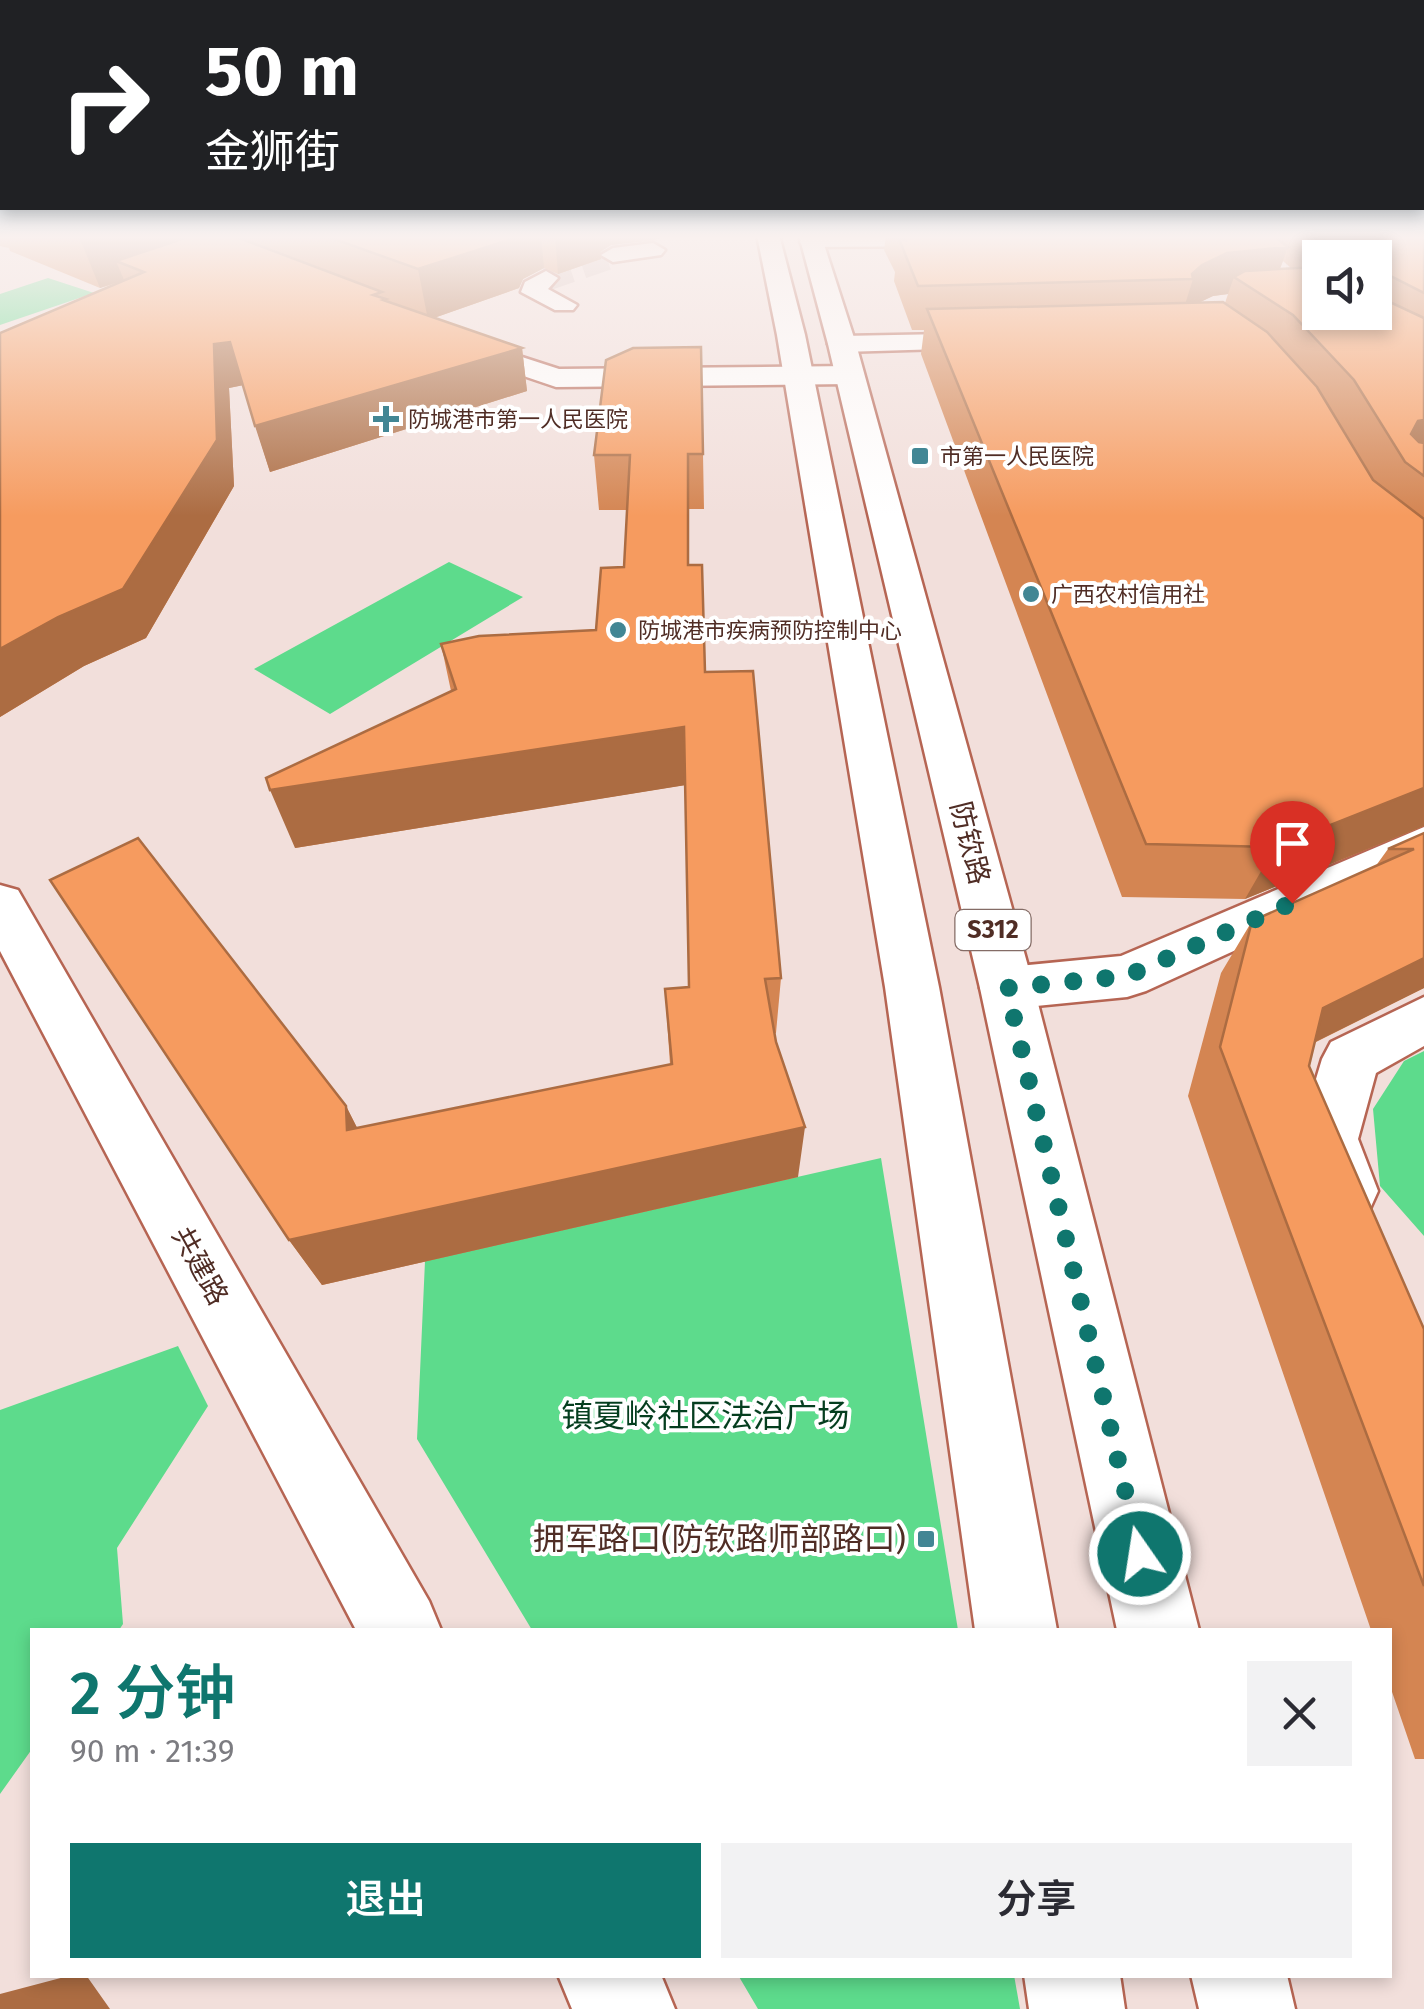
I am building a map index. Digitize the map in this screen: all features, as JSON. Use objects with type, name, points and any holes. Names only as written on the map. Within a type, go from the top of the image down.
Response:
[{"type":"main road","points":[[798,329],[799,375],[912,987],[1016,1628]]},
{"type":"main road","name":"防钦路","points":[[834,329],[846,359],[1007,988],[1158,1628]]},
{"type":"main road","points":[[422,331],[556,378],[799,375],[846,359],[1020,341]]},
{"type":"main road","points":[[1007,988],[1127,976],[1424,844]]},
{"type":"main road","name":"共建路","points":[[0,903],[399,1628]]},
{"type":"main road","points":[[1364,1239],[1328,1138],[1351,1059],[1424,1019]]},
{"type":"main road","points":[[608,1978],[627,2009]]},
{"type":"main road","points":[[1072,1978],[1077,2009]]},
{"type":"main road","points":[[1240,1978],[1247,2009]]},
{"type":"green space","points":[[449,562],[523,597],[330,714],[254,669]]},
{"type":"green space","points":[[1424,1051],[1424,1236],[1380,1186],[1373,1109],[1404,1061]]},
{"type":"green space","name":"镇夏岭社区法治广场","points":[[881,1158],[958,1628],[531,1628],[417,1439],[425,1261]]},
{"type":"green space","points":[[178,1346],[208,1406],[117,1548],[120,1628],[30,1628],[30,1752],[0,1794],[0,1410]]},
{"type":"green space","points":[[740,1978],[1015,1978],[1020,2009],[758,2009]]},
{"type":"building","points":[[10,329],[466,329],[522,348],[255,426],[230,342],[214,344],[217,440],[123,589],[58,617],[0,649],[0,333]]},
{"type":"building","points":[[935,329],[1262,329],[1317,387],[1373,480],[1424,519],[1424,788],[1275,847],[1146,844]]},
{"type":"building","points":[[1424,329],[1424,420],[1418,421],[1411,434],[1424,443],[1424,476],[1405,462],[1354,380],[1307,330]]},
{"type":"building","points":[[701,347],[703,454],[688,454],[688,565],[702,565],[705,672],[753,671],[781,978],[765,979],[776,1042],[805,1127],[289,1240],[50,880],[138,838],[346,1106],[347,1130],[672,1064],[665,989],[689,987],[684,727],[270,790],[266,778],[456,689],[441,644],[479,636],[596,630],[601,568],[624,567],[630,455],[594,455],[606,360],[633,348]]},
{"type":"building","points":[[1424,833],[1424,958],[1323,1008],[1309,1066],[1424,1329],[1424,1586],[1220,1047],[1252,921],[1414,849],[1388,849]]},
{"type":"place","name":"防城港市第一人民医院","points":[[386,419]]},
{"type":"place","name":"市第一人民医院","points":[[920,456]]},
{"type":"place","name":"广西农村信用社","points":[[1031,594]]},
{"type":"place","name":"防城港市疾病预防控制中心","points":[[618,630]]},
{"type":"place","name":"拥军路口(防钦路师部路口)","points":[[926,1539]]},
{"type":"route","points":[[1140,1554],[1007,988],[1127,976],[1292,903]]}]
